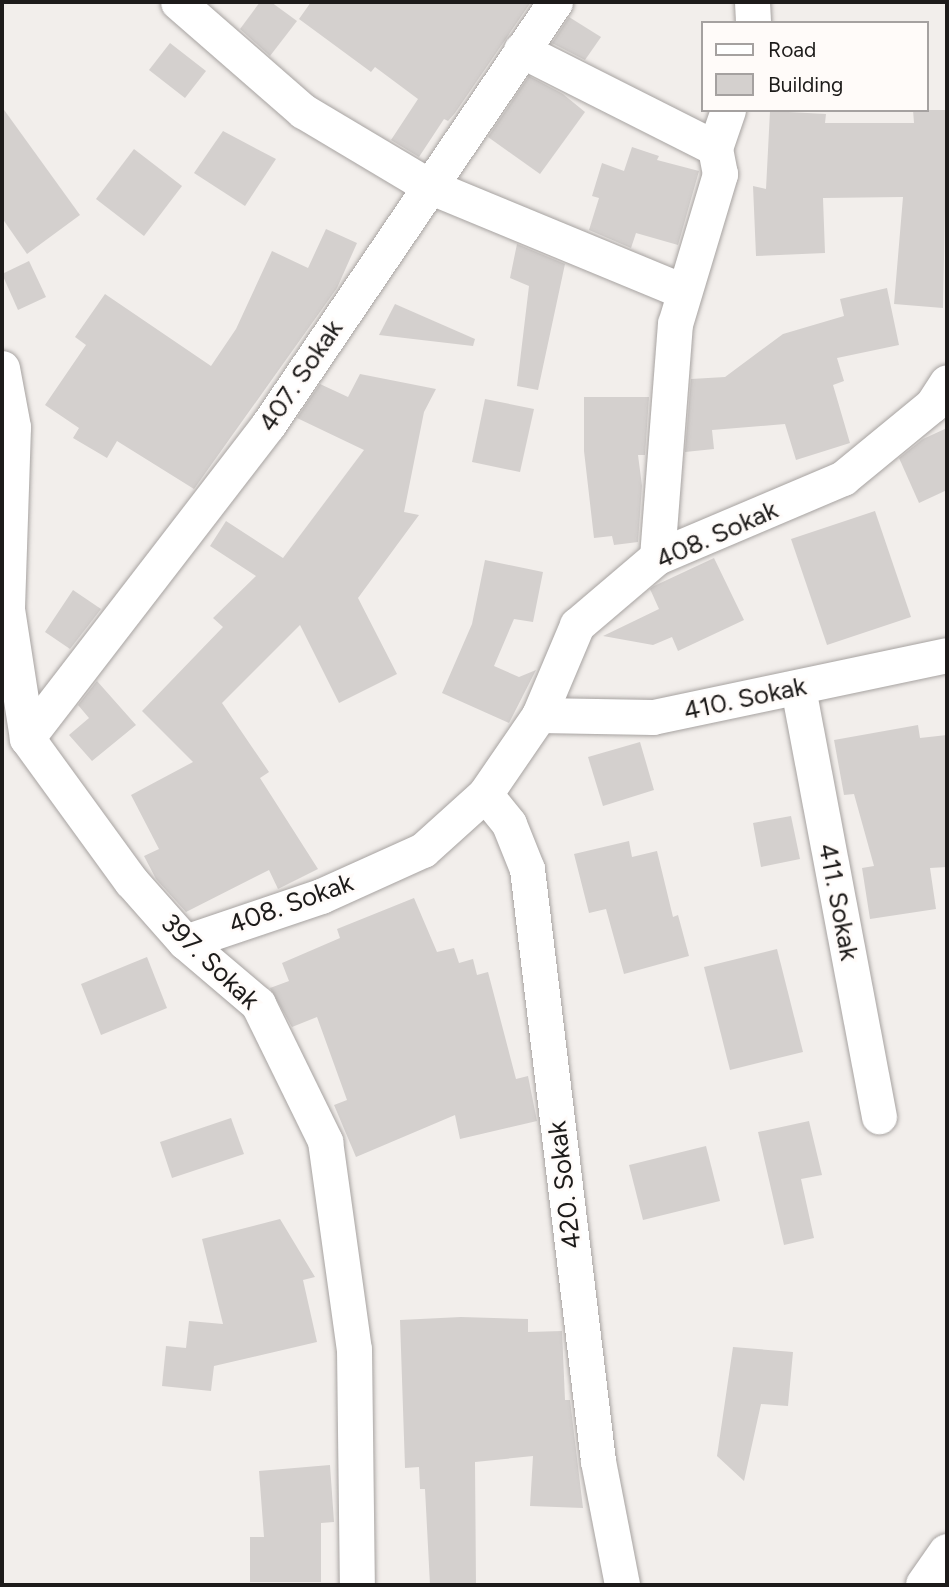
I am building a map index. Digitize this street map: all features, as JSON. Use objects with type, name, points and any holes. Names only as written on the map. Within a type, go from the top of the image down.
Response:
[{"type":"highway","points":[[926,1585],[947,1553]]},
{"type":"street","points":[[178,2],[303,111],[429,186],[683,291]]},
{"type":"street","name":"407. Sokak","points":[[27,738],[268,425],[555,2]]},
{"type":"street","points":[[752,2],[753,21]]},
{"type":"street","points":[[521,50],[715,148]]},
{"type":"street","points":[[657,557],[675,324],[720,174],[715,148],[727,112]]},
{"type":"street","name":"397. Sokak","points":[[2,368],[13,427],[7,610],[27,738],[131,881],[185,942],[258,1004],[325,1141],[354,1349],[357,1585]]},
{"type":"street","name":"408. Sokak","points":[[185,942],[321,896],[424,850],[485,794],[540,715],[577,625],[657,557],[843,478],[932,405],[947,382]]},
{"type":"street","name":"410. Sokak","points":[[540,715],[653,718],[947,655]]},
{"type":"street","name":"411. Sokak","points":[[798,688],[879,1116]]},
{"type":"street","name":"420. Sokak","points":[[485,794],[509,824],[527,869],[598,1461],[622,1585]]},
{"type":"building","points":[[260,2],[271,2],[297,21],[270,56],[240,29]]},
{"type":"building","points":[[311,2],[531,2],[455,113],[448,121],[444,119],[419,157],[391,140],[418,99],[375,67],[371,72],[299,19]]},
{"type":"building","points":[[569,17],[601,37],[585,60],[552,43]]},
{"type":"building","points":[[170,43],[206,71],[185,98],[149,70]]},
{"type":"building","points":[[529,76],[563,94],[585,112],[540,174],[488,137]]},
{"type":"building","points":[[2,107],[80,215],[27,254],[2,218]]},
{"type":"building","points":[[947,110],[943,308],[894,304],[903,197],[823,198],[825,253],[756,256],[753,186],[766,189],[770,112],[826,114],[825,123],[914,123],[913,112]]},
{"type":"building","points":[[223,131],[276,159],[245,206],[194,173]]},
{"type":"building","points":[[632,147],[659,156],[657,160],[699,171],[678,245],[636,233],[631,248],[589,230],[599,198],[592,196],[602,163],[624,171]]},
{"type":"building","points":[[134,149],[182,186],[144,236],[96,199]]},
{"type":"building","points":[[326,229],[357,243],[337,288],[194,489],[117,441],[107,458],[73,438],[79,428],[45,405],[86,345],[75,337],[105,294],[211,366],[236,329],[272,251],[308,268]]},
{"type":"building","points":[[517,244],[565,264],[538,390],[517,386],[529,286],[510,278]]},
{"type":"building","points":[[29,261],[46,297],[18,310],[2,274]]},
{"type":"building","points":[[887,288],[899,345],[837,358],[844,381],[833,385],[850,443],[796,460],[785,424],[712,430],[714,449],[685,452],[691,379],[725,377],[783,334],[844,316],[840,299]]},
{"type":"building","points":[[395,304],[475,339],[473,346],[379,335]]},
{"type":"building","points":[[360,374],[436,389],[424,412],[404,512],[419,515],[358,598],[397,674],[339,703],[300,625],[222,703],[269,772],[260,778],[318,869],[278,889],[269,870],[186,912],[156,879],[144,856],[159,849],[131,795],[193,762],[142,711],[223,627],[213,618],[256,576],[210,546],[226,521],[283,558],[364,450],[297,418],[320,384],[348,397]]},
{"type":"building","points":[[584,397],[649,397],[645,455],[638,455],[642,486],[638,542],[614,545],[612,536],[594,538],[584,451]]},
{"type":"building","points":[[485,399],[534,409],[520,472],[472,462]]},
{"type":"building","points":[[947,428],[947,490],[919,503],[899,458],[923,439]]},
{"type":"building","points":[[875,511],[911,617],[827,645],[791,539]]},
{"type":"building","points":[[714,558],[744,620],[678,651],[672,637],[653,645],[603,636],[659,609],[650,589],[654,586]]},
{"type":"building","points":[[485,560],[543,572],[533,622],[514,619],[494,666],[519,677],[536,670],[509,723],[442,693],[472,624]]},
{"type":"building","points":[[73,590],[101,609],[70,649],[45,632]]},
{"type":"building","points":[[97,681],[136,725],[92,761],[69,735],[89,718],[78,705]]},
{"type":"building","points":[[918,725],[920,738],[947,735],[947,867],[930,868],[936,909],[870,919],[862,868],[874,866],[854,794],[844,795],[834,740]]},
{"type":"building","points":[[640,742],[654,790],[603,806],[588,757]]},
{"type":"building","points":[[791,816],[800,859],[761,867],[753,823]]},
{"type":"building","points":[[629,841],[632,857],[657,851],[673,917],[678,915],[689,956],[624,974],[606,909],[589,913],[574,854]]},
{"type":"building","points":[[414,898],[437,952],[454,948],[459,963],[473,959],[477,975],[488,972],[516,1079],[528,1076],[537,1121],[460,1139],[455,1115],[356,1157],[334,1105],[347,1100],[317,1017],[292,1027],[270,988],[289,981],[282,963],[340,938],[337,929]]},
{"type":"building","points":[[777,949],[803,1052],[730,1070],[704,967]]},
{"type":"building","points":[[147,957],[167,1008],[101,1035],[81,984]]},
{"type":"building","points":[[231,1118],[244,1154],[172,1178],[160,1142]]},
{"type":"building","points":[[809,1121],[822,1175],[801,1179],[814,1238],[784,1245],[758,1132]]},
{"type":"building","points":[[706,1146],[720,1201],[643,1220],[629,1165]]},
{"type":"building","points":[[280,1219],[315,1277],[303,1280],[317,1342],[214,1366],[211,1391],[162,1386],[166,1346],[186,1348],[189,1321],[223,1324],[202,1239]]},
{"type":"building","points":[[461,1317],[528,1319],[528,1332],[562,1331],[565,1400],[570,1400],[583,1508],[530,1506],[533,1456],[475,1462],[476,1585],[430,1585],[425,1489],[420,1489],[419,1467],[405,1468],[400,1320]]},
{"type":"building","points":[[733,1347],[793,1352],[788,1406],[761,1404],[744,1481],[717,1456]]},
{"type":"building","points":[[330,1465],[334,1522],[321,1523],[321,1582],[250,1582],[250,1537],[264,1537],[259,1471]]}]
